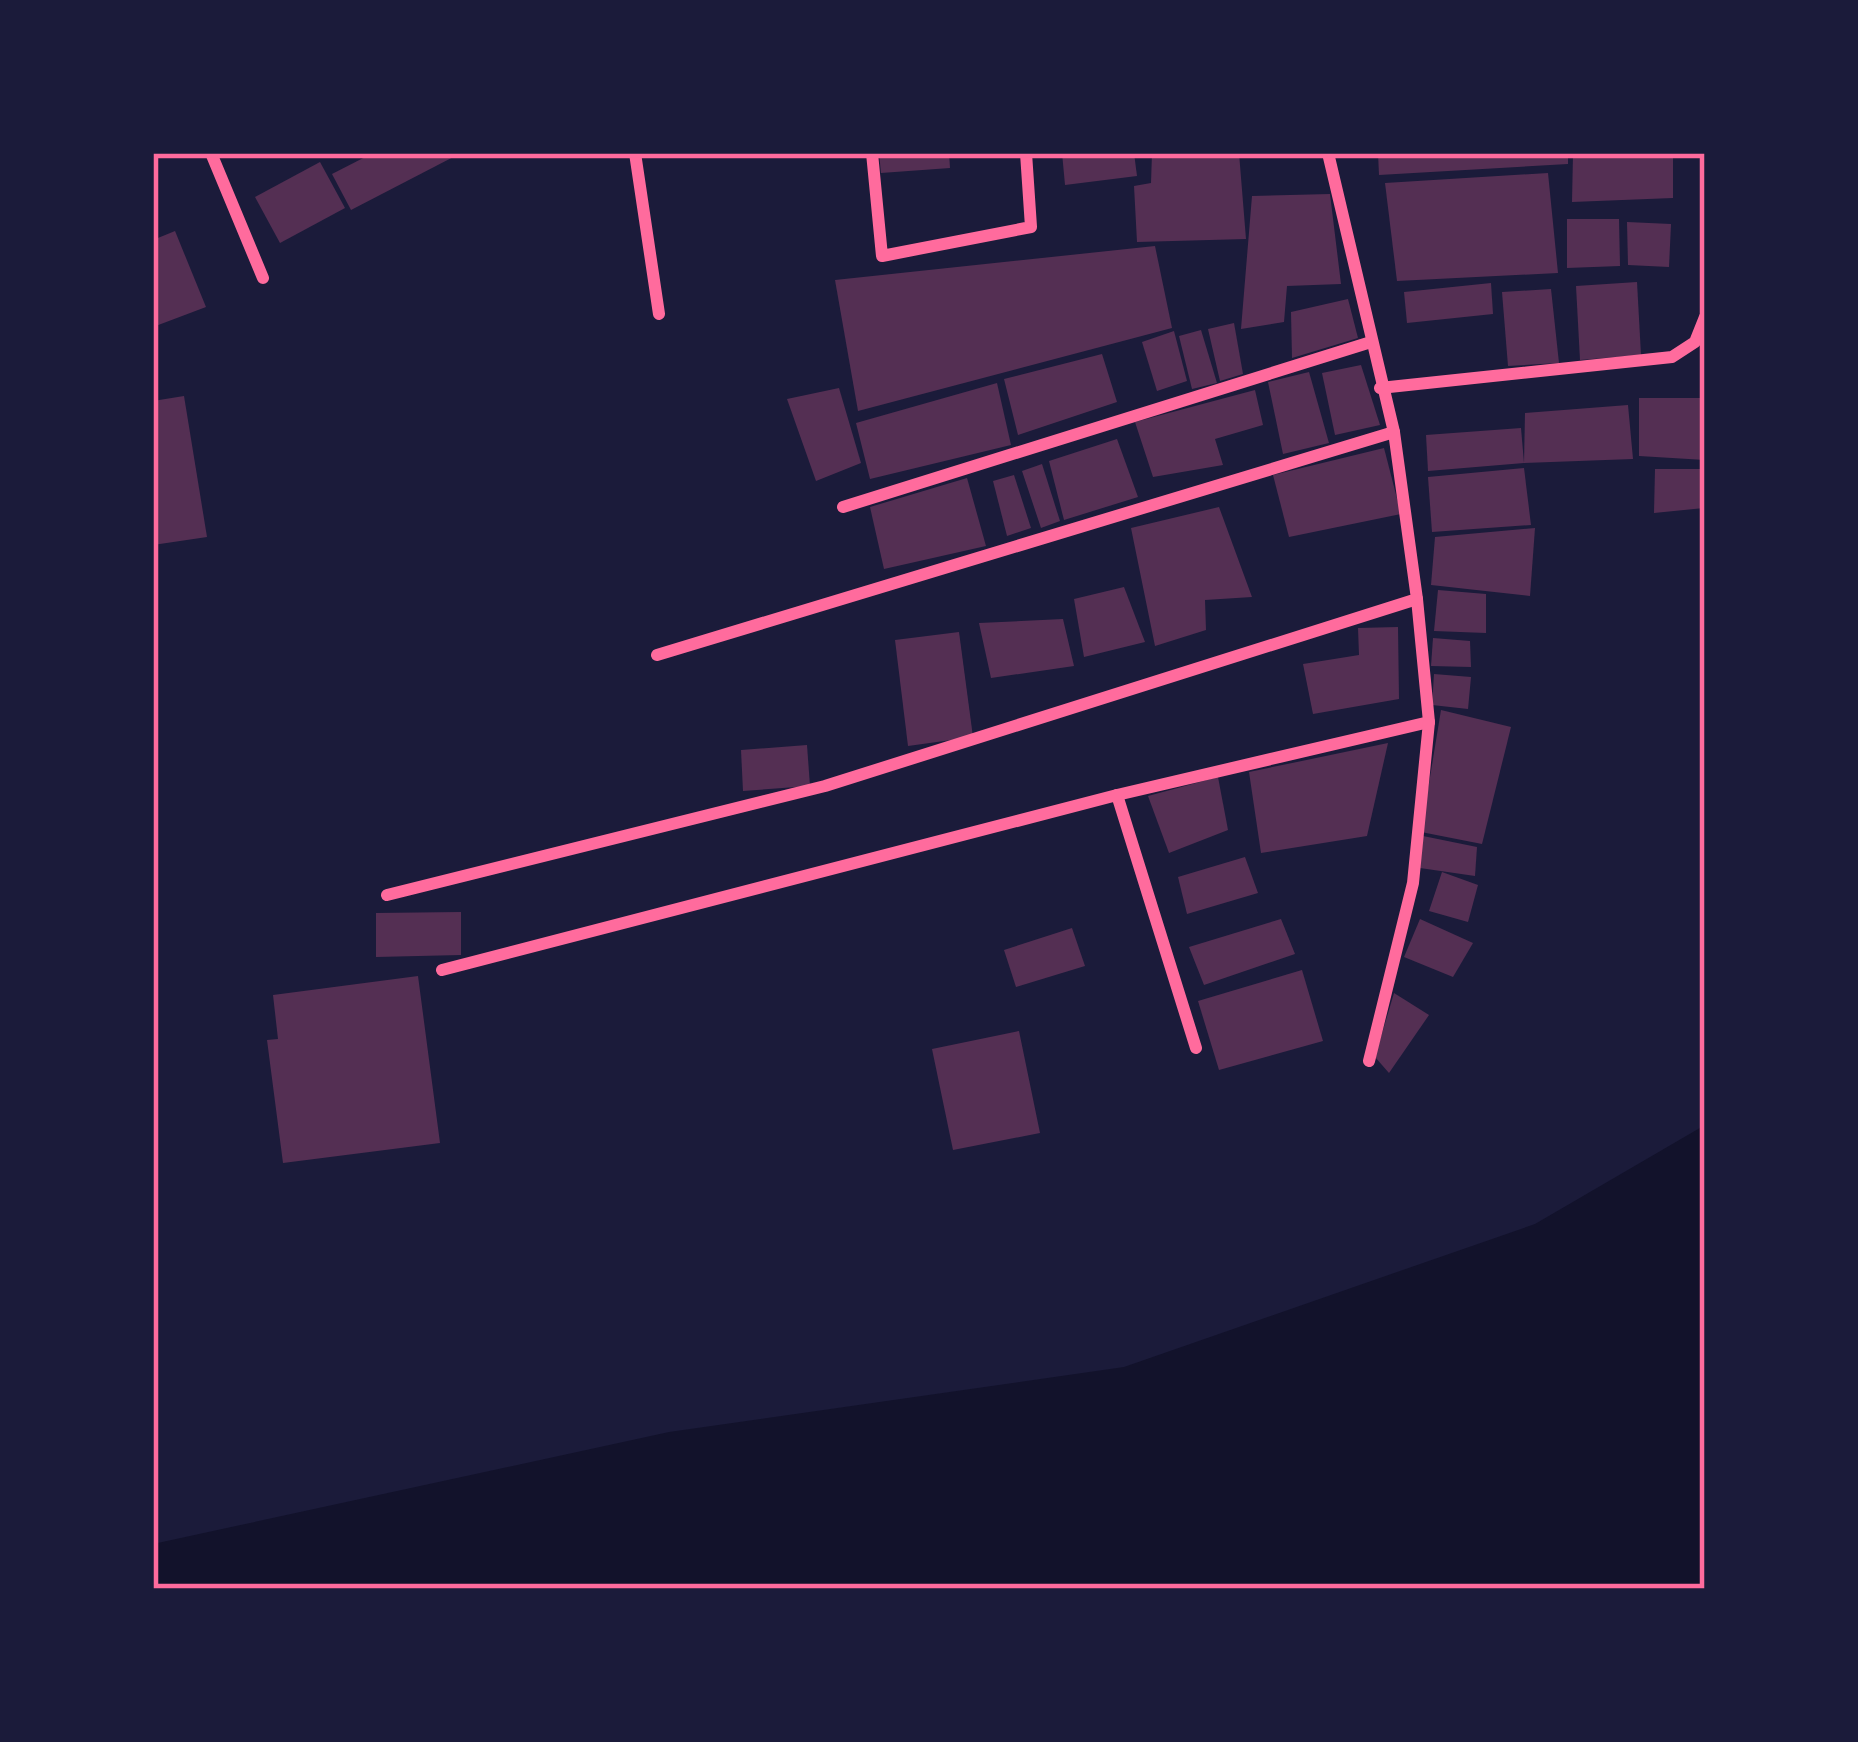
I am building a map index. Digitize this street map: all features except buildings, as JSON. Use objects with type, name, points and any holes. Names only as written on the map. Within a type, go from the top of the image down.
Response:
[{"type":"street","points":[[211,153],[263,278]]},
{"type":"street","points":[[635,153],[659,314]]},
{"type":"street","points":[[872,153],[881,256],[1031,227],[1025,153]]},
{"type":"street","points":[[1328,153],[1394,432],[1418,599],[1429,722],[1413,883],[1369,1061]]},
{"type":"street","points":[[1380,388],[1672,357],[1695,342],[1705,317]]},
{"type":"street","points":[[842,507],[1371,342]]},
{"type":"street","points":[[657,655],[1394,432]]},
{"type":"street","points":[[387,896],[825,786],[1418,599]]},
{"type":"street","points":[[442,970],[1117,795],[1429,722]]},
{"type":"street","points":[[1117,795],[1196,1048]]},
{"type":"shaded area","points":[[1705,1125],[1705,1589],[153,1589],[153,1544],[669,1432],[1124,1367],[1535,1224]]}]
